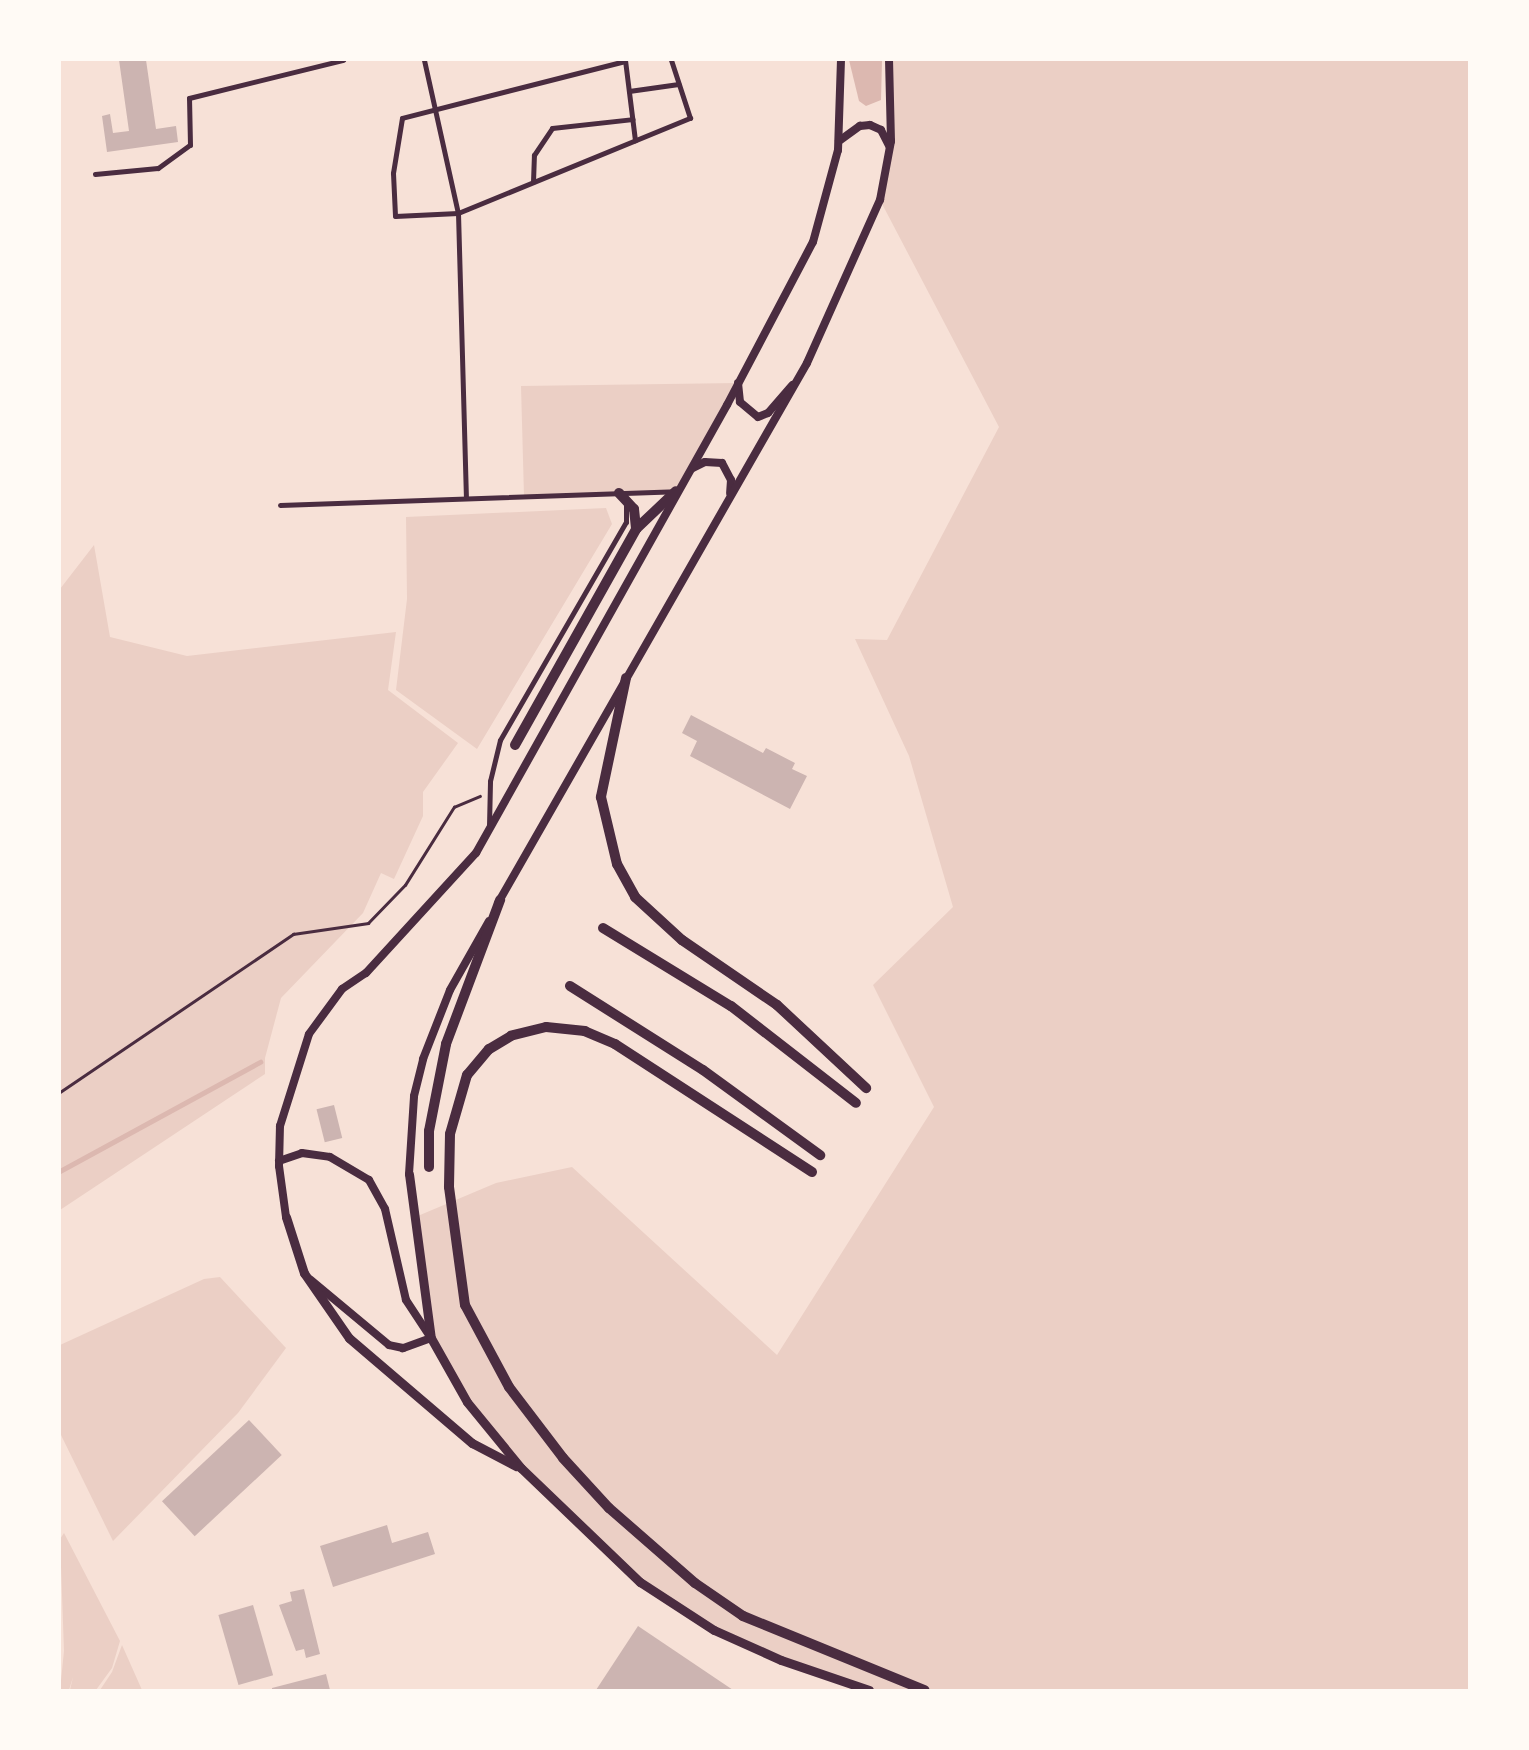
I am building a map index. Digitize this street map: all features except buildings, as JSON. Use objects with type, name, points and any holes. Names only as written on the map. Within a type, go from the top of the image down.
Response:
[{"type":"highway","points":[[515,745],[636,529],[676,491]]},
{"type":"highway","points":[[619,493],[635,509],[636,529]]},
{"type":"highway","points":[[626,678],[601,797],[617,864],[635,897],[682,940],[777,1005],[866,1088]]},
{"type":"highway","points":[[429,1167],[429,1131],[446,1044],[500,900]]},
{"type":"highway","points":[[603,928],[731,1006],[856,1103]]},
{"type":"highway","points":[[570,986],[680,1054],[820,1155]]},
{"type":"highway","points":[[812,1172],[615,1044],[585,1031],[547,1027],[512,1036],[489,1049],[467,1075],[450,1134],[449,1187],[465,1305],[509,1387],[563,1458],[609,1508],[695,1583],[743,1616],[924,1690]]},
{"type":"main road","points":[[521,1468],[472,1443],[394,1381],[349,1338],[304,1273],[286,1217],[279,1161],[281,1126],[291,1082],[319,1017],[476,853],[738,383],[813,242],[839,141],[841,60]]},
{"type":"main road","points":[[431,1338],[409,1174],[414,1096],[424,1059],[450,990],[796,382],[880,200],[890,149],[889,60]]},
{"type":"main road","points":[[839,141],[860,126],[870,125],[881,130],[890,149]]},
{"type":"main road","points":[[738,383],[740,402],[758,417],[768,413],[796,382]]},
{"type":"main road","points":[[691,469],[705,462],[722,463],[731,480],[728,499]]},
{"type":"main road","points":[[279,1161],[302,1153],[330,1157],[369,1180],[385,1209],[406,1300],[467,1402],[521,1468],[640,1582],[714,1630],[781,1660],[869,1690]]},
{"type":"main road","points":[[304,1273],[389,1346],[403,1349],[431,1338]]},
{"type":"street","points":[[95,174],[158,168],[190,145],[189,97],[343,60]]},
{"type":"street","points":[[424,60],[457,213],[466,498]]},
{"type":"street","points":[[635,140],[625,60],[402,118],[393,173],[395,216],[457,213],[690,118],[671,60]]},
{"type":"street","points":[[629,92],[679,84]]},
{"type":"street","points":[[533,182],[534,155],[552,128],[633,119]]},
{"type":"street","points":[[280,505],[676,491]]},
{"type":"street","points":[[489,828],[490,781],[500,740],[626,522],[627,505],[619,493]]},
{"type":"path","points":[[60,1093],[293,933],[368,923],[405,885],[454,807],[468,799]]},
{"type":"shaded area","points":[[849,60],[882,60],[881,100],[866,106],[859,101]]},
{"type":"shaded area","points":[[889,60],[1469,60],[1469,1690],[869,1690],[714,1630],[640,1582],[489,1432],[431,1338],[413,1218],[496,1183],[572,1167],[777,1355],[934,1107],[873,985],[953,907],[909,756],[855,639],[887,640],[999,427],[880,200],[887,172]]},
{"type":"shaded area","points":[[738,383],[676,491],[524,496],[521,386]]},
{"type":"shaded area","points":[[606,508],[612,524],[477,749],[396,690],[407,599],[406,517]]},
{"type":"shaded area","points":[[94,545],[110,637],[187,656],[396,632],[388,690],[458,743],[423,792],[423,816],[394,879],[381,873],[363,913],[281,998],[265,1058],[265,1074],[60,1210],[60,589]]},
{"type":"shaded area","points":[[220,1277],[286,1348],[238,1413],[113,1541],[60,1433],[60,1345],[204,1279]]},
{"type":"shaded area","points":[[64,1533],[120,1641],[112,1668],[96,1690],[70,1690],[73,1677],[69,1690],[60,1690],[64,1651],[60,1539]]},
{"type":"shaded area","points":[[122,1645],[142,1690],[100,1690],[112,1672]]},
{"type":"waterway","points":[[60,1171],[260,1062]]}]
